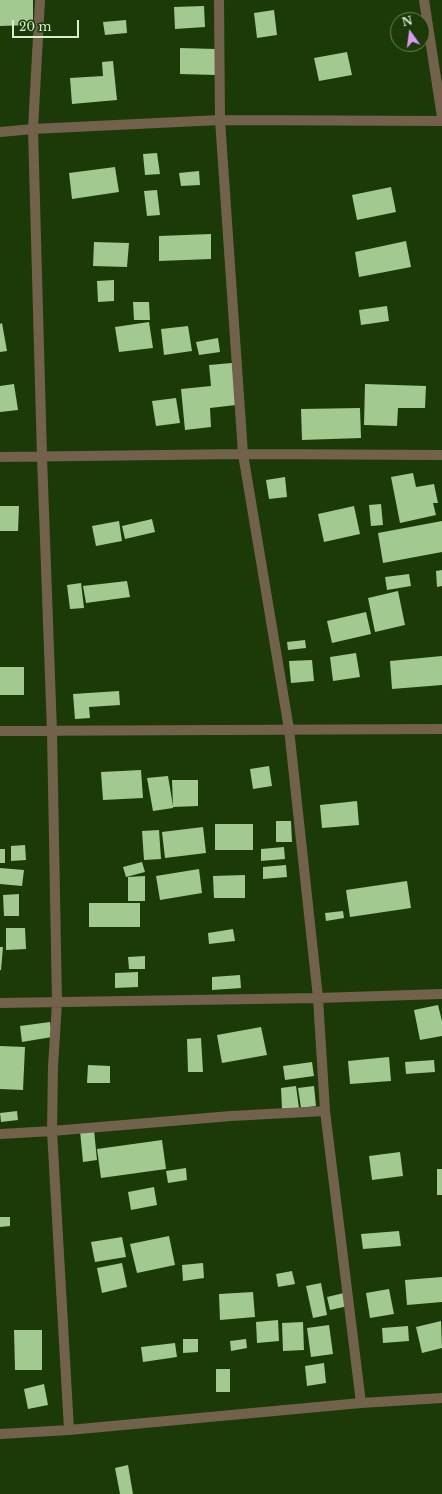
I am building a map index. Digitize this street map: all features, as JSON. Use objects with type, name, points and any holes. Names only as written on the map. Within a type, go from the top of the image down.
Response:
[{"type":"street","points":[[40,0],[33,129],[42,457],[52,732],[57,1003],[53,1066],[52,1131],[69,1430]]},
{"type":"street","points":[[219,0],[220,120],[244,454],[289,729],[318,998],[325,1111],[361,1403]]},
{"type":"street","points":[[424,0],[442,117]]},
{"type":"street","points":[[0,132],[220,120],[442,122]]},
{"type":"street","points":[[0,457],[244,454],[442,455]]},
{"type":"street","points":[[0,731],[52,732],[442,729]]},
{"type":"street","points":[[0,1003],[318,998],[442,994]]},
{"type":"street","points":[[0,1134],[231,1116],[325,1111]]},
{"type":"street","points":[[0,1434],[69,1430],[361,1403],[442,1398]]},
{"type":"building","points":[[0,0],[33,0],[33,25],[0,26]]},
{"type":"building","points":[[204,6],[205,27],[175,29],[174,7]]},
{"type":"building","points":[[274,10],[277,35],[257,38],[254,13]]},
{"type":"building","points":[[126,20],[127,33],[105,35],[103,22]]},
{"type":"building","points":[[180,48],[216,49],[216,75],[180,74]]},
{"type":"building","points":[[347,52],[352,75],[319,81],[314,58]]},
{"type":"building","points":[[113,61],[117,100],[72,104],[70,78],[103,76],[102,62]]},
{"type":"building","points":[[157,153],[160,174],[145,175],[143,154]]},
{"type":"building","points":[[115,167],[119,192],[72,199],[69,173]]},
{"type":"building","points":[[199,171],[200,185],[181,186],[179,173]]},
{"type":"building","points":[[391,187],[396,212],[357,220],[352,195]]},
{"type":"building","points":[[157,190],[160,215],[147,216],[144,191]]},
{"type":"building","points":[[211,234],[211,259],[159,261],[159,236]]},
{"type":"building","points":[[406,241],[411,267],[359,277],[355,252]]},
{"type":"building","points":[[94,242],[129,243],[127,267],[93,266]]},
{"type":"building","points":[[114,280],[114,301],[98,302],[97,281]]},
{"type":"building","points":[[133,302],[149,302],[150,320],[134,320]]},
{"type":"building","points":[[387,306],[389,321],[361,325],[359,310]]},
{"type":"building","points":[[149,322],[153,348],[119,352],[115,327]]},
{"type":"building","points":[[2,323],[7,351],[0,352],[0,324]]},
{"type":"building","points":[[188,326],[192,351],[164,355],[161,329]]},
{"type":"building","points":[[218,338],[220,352],[199,355],[196,342]]},
{"type":"building","points":[[232,363],[236,405],[210,408],[211,427],[185,430],[181,389],[211,386],[209,365]]},
{"type":"building","points":[[14,384],[18,410],[0,412],[0,386]]},
{"type":"building","points":[[365,384],[426,386],[425,408],[398,408],[397,426],[364,425]]},
{"type":"building","points":[[176,398],[180,423],[156,426],[152,401]]},
{"type":"building","points":[[360,408],[361,438],[302,440],[301,409]]},
{"type":"building","points":[[413,473],[416,487],[434,484],[438,503],[433,503],[436,515],[400,523],[391,477]]},
{"type":"building","points":[[285,477],[287,497],[269,499],[266,480]]},
{"type":"building","points":[[381,504],[383,525],[371,526],[369,505]]},
{"type":"building","points":[[0,506],[19,506],[18,531],[0,531]]},
{"type":"building","points":[[354,506],[360,534],[324,542],[318,514]]},
{"type":"building","points":[[152,519],[155,532],[125,539],[122,526]]},
{"type":"building","points":[[119,521],[122,541],[96,546],[92,526]]},
{"type":"building","points":[[442,521],[442,552],[383,563],[378,533]]},
{"type":"building","points":[[442,570],[442,586],[437,587],[436,571]]},
{"type":"building","points":[[409,574],[411,586],[387,590],[385,577]]},
{"type":"building","points":[[127,581],[130,597],[86,603],[83,586]]},
{"type":"building","points":[[81,583],[84,608],[70,609],[67,585]]},
{"type":"building","points":[[398,591],[405,625],[375,632],[368,598]]},
{"type":"building","points":[[366,612],[371,634],[332,643],[327,621]]},
{"type":"building","points":[[305,640],[306,648],[288,650],[287,642]]},
{"type":"building","points":[[356,653],[360,677],[333,681],[330,657]]},
{"type":"building","points":[[442,656],[442,685],[392,689],[390,661]]},
{"type":"building","points":[[312,660],[314,681],[291,683],[289,661]]},
{"type":"building","points":[[0,667],[24,667],[24,695],[0,695]]},
{"type":"building","points":[[119,691],[120,705],[89,707],[90,718],[75,719],[73,694]]},
{"type":"building","points":[[269,766],[272,786],[253,789],[250,769]]},
{"type":"building","points":[[141,770],[143,798],[103,800],[101,772]]},
{"type":"building","points":[[168,776],[173,806],[172,780],[198,780],[198,806],[173,807],[153,811],[147,778]]},
{"type":"building","points":[[357,801],[359,825],[322,828],[320,805]]},
{"type":"building","points":[[276,821],[291,821],[292,842],[276,842]]},
{"type":"building","points":[[215,824],[253,824],[253,850],[215,850]]},
{"type":"building","points":[[203,827],[206,853],[165,858],[162,832]]},
{"type":"building","points":[[159,830],[161,859],[144,860],[142,831]]},
{"type":"building","points":[[25,845],[26,860],[11,861],[11,846]]},
{"type":"building","points":[[284,847],[285,859],[261,861],[261,849]]},
{"type":"building","points":[[0,849],[5,849],[5,863],[0,863]]},
{"type":"building","points":[[142,862],[145,872],[126,877],[123,867]]},
{"type":"building","points":[[286,865],[287,877],[263,879],[263,867]]},
{"type":"building","points":[[0,868],[24,870],[22,886],[0,884]]},
{"type":"building","points":[[199,869],[202,893],[160,900],[156,876]]},
{"type":"building","points":[[245,875],[245,898],[214,898],[213,876]]},
{"type":"building","points":[[145,876],[145,901],[128,901],[128,877]]},
{"type":"building","points":[[407,881],[411,908],[350,917],[346,890]]},
{"type":"building","points":[[19,894],[19,916],[4,916],[3,895]]},
{"type":"building","points":[[89,903],[140,903],[140,927],[89,927]]},
{"type":"building","points":[[343,911],[344,918],[326,921],[325,913]]},
{"type":"building","points":[[6,928],[25,928],[26,949],[6,950]]},
{"type":"building","points":[[233,929],[235,941],[209,944],[208,933]]},
{"type":"building","points":[[0,947],[3,947],[1,970],[0,970]]},
{"type":"building","points":[[145,956],[145,969],[129,969],[128,957]]},
{"type":"building","points":[[138,972],[138,987],[115,988],[115,973]]},
{"type":"building","points":[[240,975],[241,988],[212,990],[212,977]]},
{"type":"building","points":[[438,1005],[442,1021],[442,1036],[420,1040],[414,1010]]},
{"type":"building","points":[[50,1022],[52,1037],[22,1042],[20,1026]]},
{"type":"building","points":[[261,1027],[267,1055],[222,1063],[217,1035]]},
{"type":"building","points":[[201,1038],[203,1072],[188,1072],[187,1039]]},
{"type":"building","points":[[0,1046],[25,1047],[23,1090],[0,1089]]},
{"type":"building","points":[[389,1057],[391,1081],[350,1084],[348,1061]]},
{"type":"building","points":[[434,1060],[435,1072],[406,1074],[405,1062]]},
{"type":"building","points":[[312,1062],[314,1076],[285,1080],[283,1066]]},
{"type":"building","points":[[88,1065],[110,1066],[110,1083],[87,1083]]},
{"type":"building","points":[[296,1086],[299,1108],[282,1109],[281,1088]]},
{"type":"building","points":[[314,1086],[316,1106],[301,1108],[298,1088]]},
{"type":"building","points":[[17,1111],[18,1120],[1,1122],[0,1113]]},
{"type":"building","points":[[94,1130],[97,1160],[83,1162],[80,1131]]},
{"type":"building","points":[[162,1140],[166,1169],[101,1178],[97,1149]]},
{"type":"building","points":[[400,1152],[403,1176],[372,1180],[369,1156]]},
{"type":"building","points":[[186,1168],[187,1180],[168,1183],[166,1171]]},
{"type":"building","points":[[437,1169],[442,1169],[442,1195],[437,1195]]},
{"type":"building","points":[[154,1187],[157,1205],[131,1210],[128,1192]]},
{"type":"building","points":[[0,1217],[10,1217],[10,1226],[0,1227]]},
{"type":"building","points":[[399,1231],[401,1246],[363,1249],[361,1234]]},
{"type":"building","points":[[169,1236],[175,1265],[137,1273],[130,1244]]},
{"type":"building","points":[[122,1237],[126,1257],[95,1262],[91,1242]]},
{"type":"building","points":[[122,1263],[127,1287],[102,1293],[97,1268]]},
{"type":"building","points":[[203,1263],[204,1278],[183,1281],[182,1265]]},
{"type":"building","points":[[292,1271],[295,1284],[278,1287],[276,1274]]},
{"type":"building","points":[[442,1277],[442,1302],[407,1305],[405,1280]]},
{"type":"building","points":[[321,1283],[327,1315],[313,1318],[306,1286]]},
{"type":"building","points":[[389,1289],[394,1314],[370,1318],[366,1293]]},
{"type":"building","points":[[253,1292],[255,1317],[220,1320],[219,1294]]},
{"type":"building","points":[[344,1293],[348,1306],[330,1310],[327,1297]]},
{"type":"building","points":[[278,1320],[279,1341],[257,1343],[256,1322]]},
{"type":"building","points":[[441,1321],[442,1348],[422,1353],[416,1327]]},
{"type":"building","points":[[303,1322],[304,1350],[283,1351],[282,1323]]},
{"type":"building","points":[[329,1325],[333,1354],[311,1357],[307,1328]]},
{"type":"building","points":[[408,1326],[409,1341],[383,1343],[382,1328]]},
{"type":"building","points":[[14,1330],[42,1330],[42,1370],[15,1370]]},
{"type":"building","points":[[183,1339],[198,1339],[198,1352],[183,1353]]},
{"type":"building","points":[[246,1339],[247,1348],[231,1351],[230,1341]]},
{"type":"building","points":[[175,1343],[177,1357],[143,1362],[141,1347]]},
{"type":"building","points":[[324,1363],[326,1383],[307,1386],[305,1366]]},
{"type":"building","points":[[216,1369],[230,1369],[230,1392],[216,1392]]},
{"type":"building","points":[[44,1384],[48,1405],[28,1409],[24,1389]]},
{"type":"building","points":[[128,1465],[133,1494],[120,1494],[115,1468]]}]
